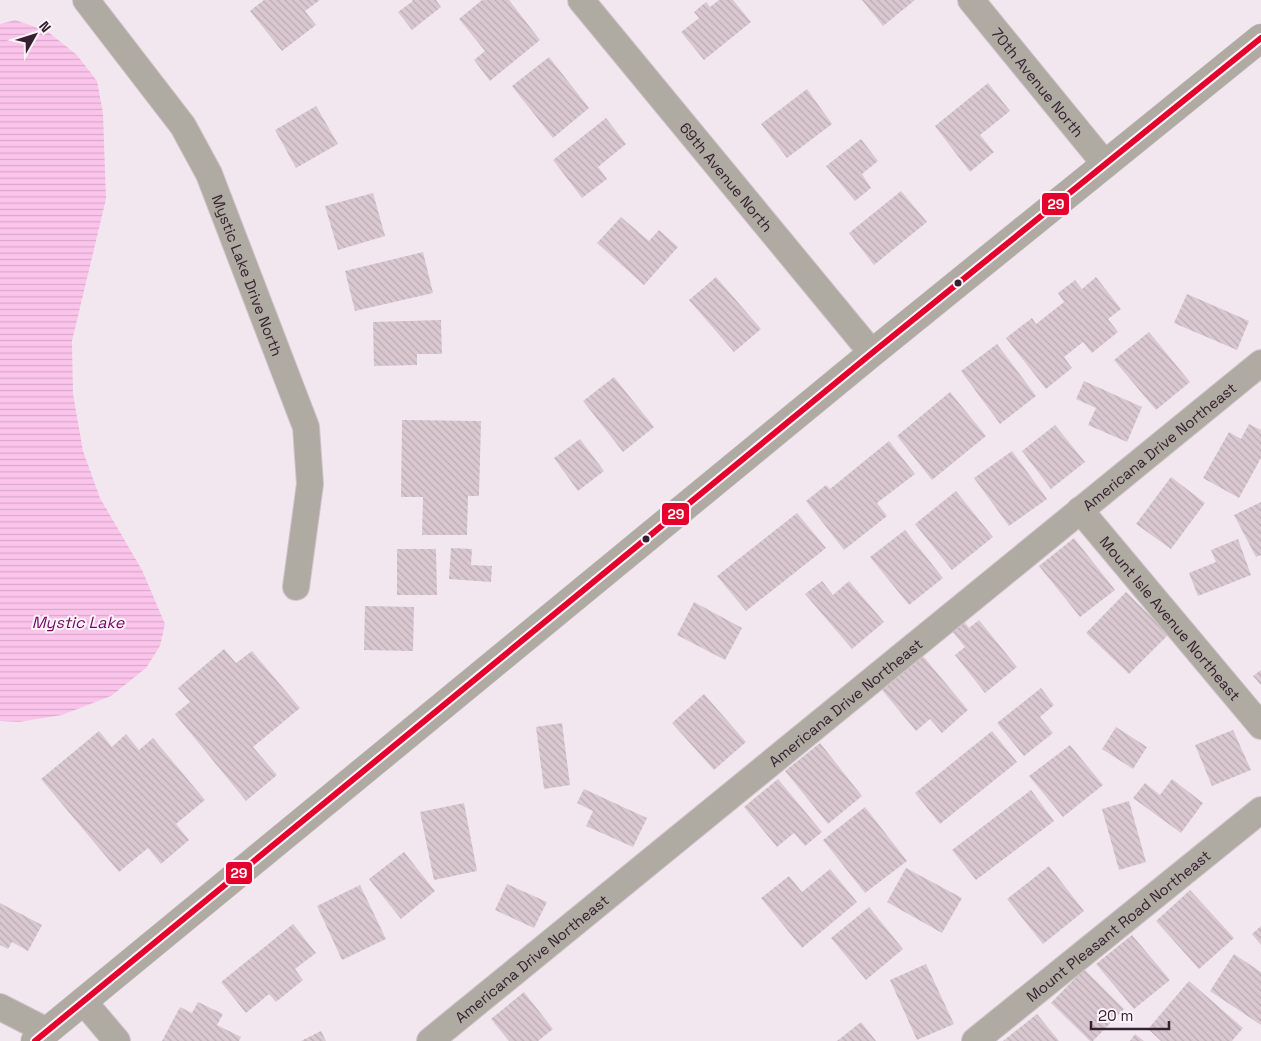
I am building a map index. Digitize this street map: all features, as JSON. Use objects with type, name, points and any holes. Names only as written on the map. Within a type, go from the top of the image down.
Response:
[{"type":"street","name":"Mystic Lake Drive North","points":[[86,0],[183,126],[209,174],[306,427],[310,484],[296,587]]},
{"type":"street","name":"69th Avenue North","points":[[581,0],[872,353]]},
{"type":"street","name":"70th Avenue North","points":[[971,0],[1105,164]]},
{"type":"street","points":[[0,1007],[41,1036],[872,353],[1261,38]]},
{"type":"street","name":"Americana Drive Northeast","points":[[430,1041],[1261,362]]},
{"type":"street","name":"Mount Isle Avenue Northeast","points":[[1080,510],[1261,726]]},
{"type":"street","name":"Mount Pleasant Road Northeast","points":[[974,1041],[1261,810]]},
{"type":"street","points":[[83,1001],[117,1041]]},
{"type":"water","name":"Mystic Lake","points":[[15,20],[47,31],[77,55],[97,81],[103,113],[106,199],[72,341],[73,394],[83,451],[100,498],[142,570],[165,624],[160,646],[146,668],[111,696],[62,715],[19,722],[0,721],[0,24]]},
{"type":"building","points":[[264,0],[320,0],[305,11],[316,25],[282,51],[250,11]]},
{"type":"building","points":[[412,0],[436,0],[441,7],[412,30],[398,12]]},
{"type":"building","points":[[482,0],[509,0],[540,40],[490,81],[474,60],[485,51],[459,19]]},
{"type":"building","points":[[719,0],[733,0],[751,22],[704,60],[681,32],[699,18],[694,12],[706,2],[710,7]]},
{"type":"building","points":[[862,0],[915,0],[883,26]]},
{"type":"building","points":[[549,57],[589,108],[553,138],[512,86]]},
{"type":"building","points":[[988,83],[1010,111],[980,135],[994,152],[970,172],[935,126]]},
{"type":"building","points":[[807,89],[832,124],[787,158],[761,124]]},
{"type":"building","points":[[316,106],[338,144],[296,168],[275,130]]},
{"type":"building","points":[[606,118],[626,144],[598,167],[607,179],[582,198],[553,160]]},
{"type":"building","points":[[861,139],[878,161],[862,174],[871,188],[855,201],[826,166]]},
{"type":"building","points":[[901,191],[927,222],[874,265],[849,233]]},
{"type":"building","points":[[373,193],[385,236],[338,250],[325,206]]},
{"type":"building","points":[[621,217],[649,241],[659,230],[678,247],[644,285],[597,243]]},
{"type":"building","points":[[423,252],[433,293],[355,311],[345,271]]},
{"type":"building","points":[[716,277],[761,329],[734,352],[689,300]]},
{"type":"building","points":[[1096,277],[1121,309],[1108,319],[1118,332],[1092,353],[1083,342],[1064,357],[1072,368],[1046,389],[1006,338],[1032,318],[1036,324],[1064,302],[1058,293],[1075,280],[1082,289]]},
{"type":"building","points":[[1187,294],[1249,321],[1237,350],[1174,323]]},
{"type":"building","points":[[441,320],[442,354],[417,354],[417,365],[374,366],[373,322]]},
{"type":"building","points":[[1149,332],[1190,382],[1156,410],[1114,360]]},
{"type":"building","points":[[997,344],[1036,396],[1000,424],[961,371]]},
{"type":"building","points":[[614,377],[654,427],[623,452],[583,401]]},
{"type":"building","points":[[1084,381],[1142,407],[1127,442],[1088,425],[1096,408],[1076,399]]},
{"type":"building","points":[[950,392],[986,436],[932,480],[897,436]]},
{"type":"building","points":[[402,420],[481,421],[479,496],[468,496],[467,535],[422,535],[423,497],[401,497]]},
{"type":"building","points":[[1249,424],[1261,430],[1261,458],[1239,498],[1203,478],[1229,432],[1241,439]]},
{"type":"building","points":[[1055,425],[1085,462],[1051,489],[1022,451]]},
{"type":"building","points":[[580,439],[604,471],[578,491],[554,458]]},
{"type":"building","points":[[889,441],[915,474],[877,503],[887,516],[844,550],[806,501],[826,485],[830,489]]},
{"type":"building","points":[[1012,451],[1047,499],[1009,526],[974,478]]},
{"type":"building","points":[[1171,477],[1205,503],[1171,549],[1136,524]]},
{"type":"building","points":[[956,491],[993,537],[952,570],[915,524]]},
{"type":"building","points":[[1261,502],[1261,555],[1256,557],[1234,515]]},
{"type":"building","points":[[797,513],[826,548],[746,611],[717,576]]},
{"type":"building","points":[[905,530],[943,578],[909,605],[870,557]]},
{"type":"building","points":[[1074,538],[1115,590],[1080,617],[1039,566]]},
{"type":"building","points":[[1238,539],[1251,575],[1198,596],[1189,573],[1216,562],[1211,550]]},
{"type":"building","points":[[451,548],[472,549],[471,565],[492,566],[491,582],[449,579]]},
{"type":"building","points":[[397,549],[436,549],[437,595],[397,595]]},
{"type":"building","points":[[822,581],[833,595],[849,581],[884,622],[852,649],[805,594]]},
{"type":"building","points":[[1126,592],[1169,634],[1129,674],[1086,633]]},
{"type":"building","points":[[694,602],[742,628],[725,660],[677,635]]},
{"type":"building","points":[[365,606],[414,607],[413,651],[364,650]]},
{"type":"building","points":[[963,620],[969,628],[979,620],[1017,667],[985,693],[955,655],[965,647],[951,630]]},
{"type":"building","points":[[224,649],[236,663],[252,651],[300,708],[253,747],[277,775],[246,801],[175,714],[190,702],[178,688]]},
{"type":"building","points":[[923,656],[968,710],[942,733],[930,719],[916,731],[882,690]]},
{"type":"building","points":[[1261,670],[1261,685],[1253,676]]},
{"type":"building","points":[[1041,688],[1054,705],[1040,717],[1053,733],[1024,756],[997,723]]},
{"type":"building","points":[[704,694],[746,742],[714,770],[672,723]]},
{"type":"building","points":[[562,723],[570,785],[544,789],[536,727]]},
{"type":"building","points":[[1116,727],[1147,747],[1133,769],[1102,749]]},
{"type":"building","points":[[1233,730],[1251,770],[1212,786],[1195,745]]},
{"type":"building","points":[[99,731],[112,747],[126,734],[139,750],[153,738],[205,800],[176,824],[189,840],[161,864],[148,848],[119,872],[41,779]]},
{"type":"building","points":[[992,731],[1017,762],[940,824],[915,793]]},
{"type":"building","points":[[820,743],[862,796],[828,824],[785,771]]},
{"type":"building","points":[[1070,745],[1103,785],[1063,817],[1029,776]]},
{"type":"building","points":[[778,779],[822,832],[805,846],[794,833],[777,847],[744,807]]},
{"type":"building","points":[[1172,779],[1203,803],[1181,833],[1133,798],[1145,783],[1160,795]]},
{"type":"building","points":[[584,789],[647,818],[633,847],[586,826],[593,811],[577,803]]},
{"type":"building","points":[[1031,790],[1054,821],[976,880],[952,850]]},
{"type":"building","points":[[1129,801],[1146,862],[1119,870],[1102,809]]},
{"type":"building","points":[[464,803],[477,871],[434,880],[420,812]]},
{"type":"building","points":[[865,807],[907,861],[865,893],[823,840]]},
{"type":"building","points":[[404,852],[435,891],[401,919],[369,879]]},
{"type":"building","points":[[1049,866],[1084,911],[1043,944],[1007,899]]},
{"type":"building","points":[[906,868],[962,898],[942,933],[887,902]]},
{"type":"building","points":[[830,869],[857,902],[802,948],[761,898],[789,876],[802,892]]},
{"type":"building","points":[[507,884],[547,902],[534,928],[495,910]]},
{"type":"building","points":[[360,885],[386,939],[342,960],[317,906]]},
{"type":"building","points":[[1190,890],[1234,938],[1199,969],[1156,921]]},
{"type":"building","points":[[0,903],[42,925],[28,951],[12,942],[8,949],[0,945]]},
{"type":"building","points":[[869,907],[903,949],[866,980],[831,938]]},
{"type":"building","points":[[293,924],[316,953],[295,969],[303,980],[276,1002],[269,994],[246,1013],[221,982]]},
{"type":"building","points":[[1261,926],[1261,945],[1252,934]]},
{"type":"building","points":[[1132,935],[1170,980],[1134,1009],[1096,964]]},
{"type":"building","points":[[1234,954],[1261,972],[1261,1025],[1210,991]]},
{"type":"building","points":[[926,964],[954,1024],[917,1040],[890,980]]},
{"type":"building","points":[[1084,969],[1124,1009],[1093,1041],[1090,1041],[1051,1003]]},
{"type":"building","points":[[1189,981],[1243,1028],[1232,1041],[1161,1041],[1148,1029]]},
{"type":"building","points":[[524,992],[553,1029],[538,1041],[509,1041],[491,1019]]},
{"type":"building","points":[[198,1002],[223,1014],[217,1025],[241,1037],[239,1041],[162,1041],[180,1007],[192,1013]]},
{"type":"building","points":[[1037,1014],[1059,1041],[1003,1041]]},
{"type":"building","points":[[861,1022],[876,1041],[837,1041]]},
{"type":"building","points":[[321,1031],[326,1041],[301,1041]]},
{"type":"building","points":[[1135,1034],[1144,1041],[1130,1041]]},
{"type":"transit line","name":"29","points":[[35,1041],[872,353],[1261,38]]}]
